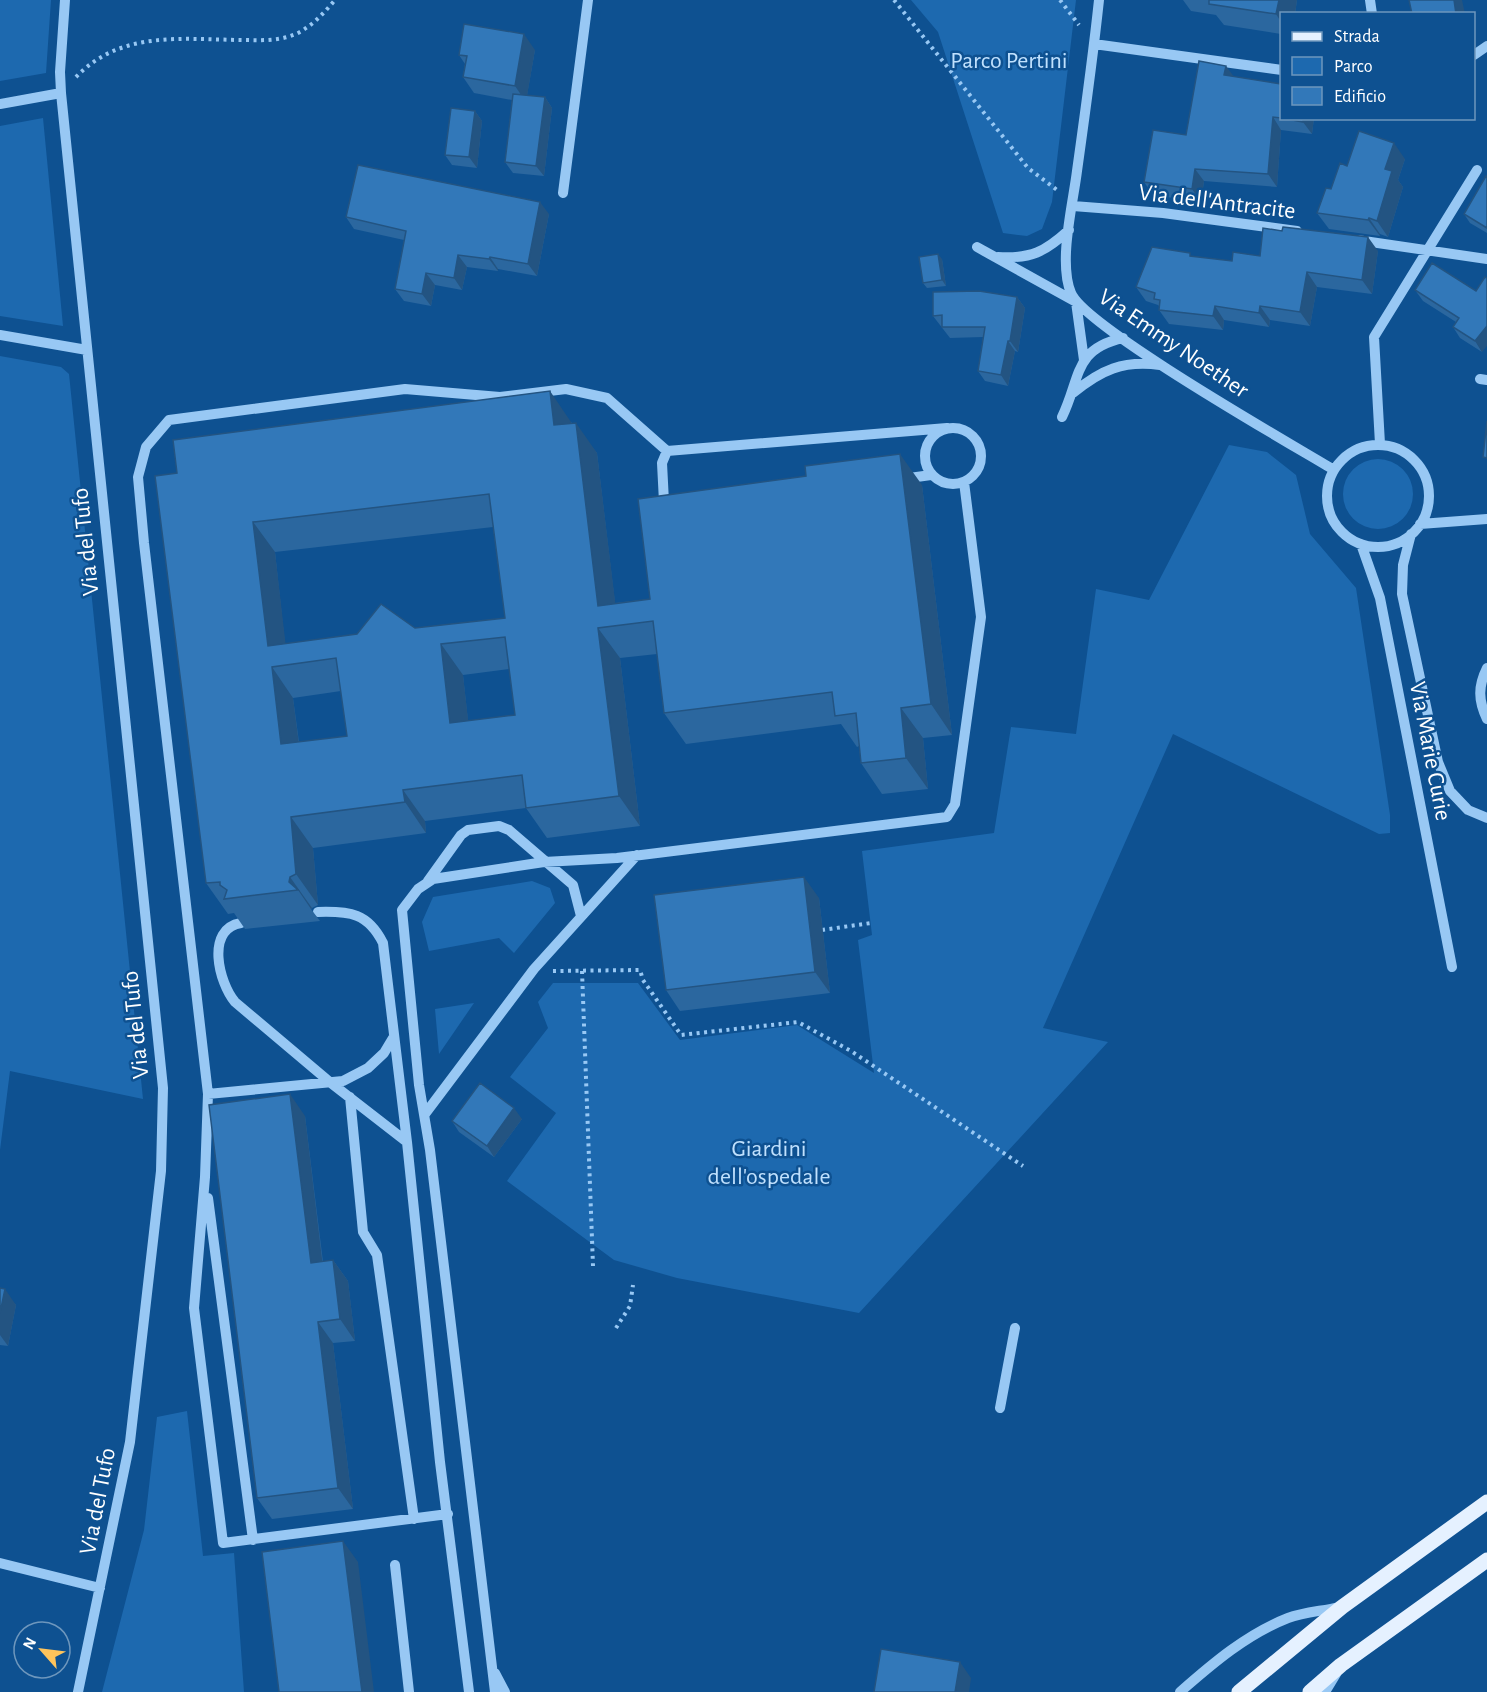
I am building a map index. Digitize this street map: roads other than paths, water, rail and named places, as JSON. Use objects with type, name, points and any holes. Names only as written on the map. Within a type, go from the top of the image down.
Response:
[{"type":"main road","points":[[1239,1692],[1342,1607],[1487,1502]]},
{"type":"main road","points":[[1310,1692],[1341,1665],[1487,1560]]},
{"type":"street","name":"Via del Tufo","points":[[64,0],[60,62],[61,93],[162,1078],[164,1129],[158,1205],[130,1442],[78,1692]]},
{"type":"street","points":[[563,193],[588,0]]},
{"type":"street","name":"Via Emmy Noether","points":[[1099,0],[1069,230],[1067,275],[1076,302],[1164,366],[1334,470]]},
{"type":"street","points":[[1094,44],[1280,70]]},
{"type":"street","points":[[0,104],[61,93]]},
{"type":"street","points":[[1380,444],[1374,338],[1477,170]]},
{"type":"street","name":"Via dell'Antracite","points":[[1073,206],[1163,213],[1305,232]]},
{"type":"street","points":[[995,256],[1022,258],[1041,252],[1069,230]]},
{"type":"street","points":[[1340,237],[1487,259]]},
{"type":"street","points":[[977,247],[1076,302],[1084,360]]},
{"type":"street","points":[[0,335],[87,350]]},
{"type":"street","points":[[1062,417],[1084,360],[1093,349],[1108,341],[1123,338]]},
{"type":"street","points":[[1073,393],[1102,371],[1129,362],[1164,366]]},
{"type":"street","points":[[448,1514],[223,1543],[195,1308],[205,1177],[208,1094],[142,521],[138,477],[146,447],[169,420],[220,411],[405,389],[500,397],[566,389],[607,398],[667,452],[947,428],[967,432],[980,447],[979,468],[973,477],[964,483],[952,485],[941,482],[931,475],[926,465],[925,453],[928,442],[937,433],[947,428]]},
{"type":"street","points":[[1380,444],[1406,452],[1424,472],[1429,499],[1420,524],[1411,534],[1390,546],[1361,544],[1347,537],[1331,517],[1327,493],[1334,470],[1353,450],[1380,444]]},
{"type":"street","points":[[667,452],[662,463],[664,502],[670,508],[682,507]]},
{"type":"street","points":[[896,479],[931,475]]},
{"type":"street","points":[[495,1692],[425,1114],[419,1085],[402,910],[409,899],[433,879],[544,862],[637,855],[942,819],[951,813],[955,804],[981,617],[964,483]]},
{"type":"street","points":[[1420,524],[1487,519]]},
{"type":"street","points":[[1411,534],[1403,565],[1402,594],[1438,762],[1450,791],[1468,810],[1487,818]]},
{"type":"street","name":"Via Marie Curie","points":[[1361,544],[1380,598],[1452,967]]},
{"type":"street","points":[[1487,668],[1480,682],[1480,705],[1487,719]]},
{"type":"street","points":[[426,884],[461,835],[468,830],[499,826],[509,830],[544,862],[566,876],[579,899],[581,916]]},
{"type":"street","points":[[425,1114],[534,969],[637,855]]},
{"type":"street","points":[[318,912],[341,911],[362,917],[375,927],[384,943],[469,1692]]},
{"type":"street","points":[[241,923],[234,924],[224,933],[218,956],[225,989],[235,1002],[331,1083],[407,1142]]},
{"type":"street","points":[[208,1094],[343,1081],[368,1068],[384,1053],[393,1038]]},
{"type":"street","points":[[350,1097],[363,1232],[377,1255],[414,1519]]},
{"type":"street","points":[[205,1177],[253,1540]]},
{"type":"street","points":[[1000,1408],[1015,1328]]},
{"type":"street","points":[[0,1563],[100,1588]]},
{"type":"street","points":[[395,1565],[409,1692]]},
{"type":"street","points":[[1180,1692],[1219,1658],[1256,1633],[1290,1617],[1342,1607]]},
{"type":"street","points":[[491,1664],[505,1692]]},
{"type":"street","points":[[1325,1692],[1341,1665]]},
{"type":"park label","name":"Parco Pertini","points":[[1009,60]]},
{"type":"park label","name":"Giardini dell'ospedale","points":[[769,1162]]}]
